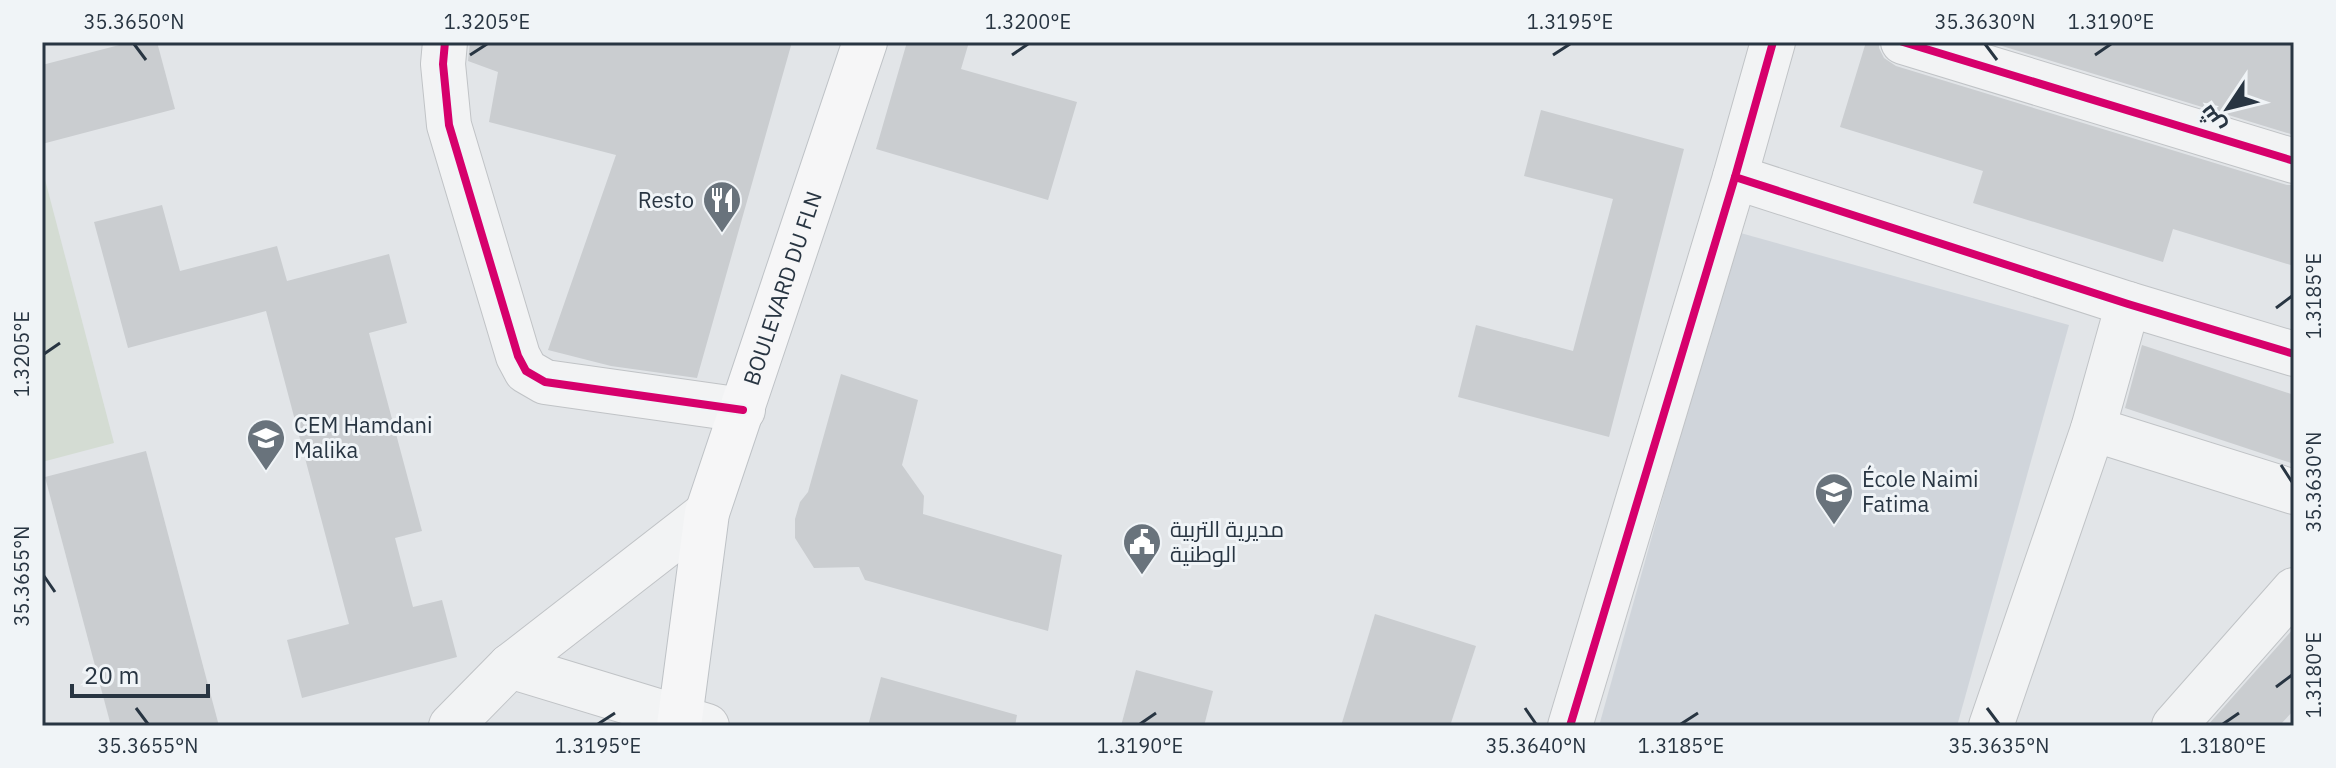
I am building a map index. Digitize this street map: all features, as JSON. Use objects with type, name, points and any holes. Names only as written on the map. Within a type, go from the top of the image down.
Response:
[{"type":"main road","name":"BOULEVARD DU FLN","points":[[689,723],[707,513],[865,42]]},
{"type":"street","points":[[445,42],[443,64],[449,125],[518,356],[526,371],[545,382],[743,410]]},
{"type":"street","points":[[1570,726],[1773,42]]},
{"type":"street","points":[[1903,42],[2294,161]]},
{"type":"street","points":[[1735,177],[2128,304],[2294,354]]},
{"type":"street","points":[[1991,726],[2093,429],[2128,304]]},
{"type":"street","points":[[2093,429],[2294,492]]},
{"type":"street","points":[[451,726],[510,666],[707,513]]},
{"type":"street","points":[[2174,726],[2294,590]]},
{"type":"street","points":[[510,666],[689,723]]},
{"type":"shaded area","points":[[42,168],[114,443],[42,462]]},
{"type":"shaded area","name":"École Naimi Fatima","points":[[1737,232],[2069,325],[1957,726],[1599,726]]},
{"type":"building","points":[[131,42],[157,42],[175,109],[42,144],[42,65]]},
{"type":"building","points":[[470,42],[792,42],[697,378],[611,366],[548,350],[616,155],[489,122],[498,72],[468,61]]},
{"type":"building","points":[[907,42],[969,42],[961,69],[1077,102],[1048,200],[876,149]]},
{"type":"building","points":[[1866,42],[1879,42],[1884,58],[1896,66],[2294,185],[2294,266],[2173,229],[2163,262],[1973,203],[1983,171],[1840,127]]},
{"type":"building","points":[[1989,42],[2294,42],[2294,135]]},
{"type":"building","points":[[1541,110],[1684,149],[1609,437],[1458,397],[1476,325],[1573,351],[1613,199],[1524,176]]},
{"type":"building","points":[[162,205],[180,271],[277,246],[287,281],[389,254],[407,323],[369,333],[422,531],[395,538],[413,607],[442,600],[457,657],[302,698],[287,640],[349,624],[266,311],[128,348],[94,222]]},
{"type":"building","points":[[2142,345],[2294,395],[2294,464],[2125,408]]},
{"type":"building","points":[[841,374],[918,400],[902,465],[924,496],[923,514],[1062,555],[1048,631],[865,580],[859,567],[814,568],[795,538],[795,519],[800,502],[808,492]]},
{"type":"building","points":[[146,451],[219,726],[111,726],[45,477]]},
{"type":"building","points":[[1375,614],[1476,646],[1450,726],[1341,726]]},
{"type":"building","points":[[2294,628],[2294,710],[2279,726],[2207,726]]},
{"type":"building","points":[[1136,670],[1213,691],[1204,726],[1121,726]]},
{"type":"building","points":[[881,677],[1017,715],[1015,726],[868,726]]},
{"type":"cycle path","points":[[445,42],[443,64],[449,125],[518,356],[526,371],[545,382],[743,410]]},
{"type":"cycle path","points":[[1773,42],[1735,177],[2128,304],[2294,354]]},
{"type":"cycle path","points":[[1903,42],[2294,161]]},
{"type":"cycle path","points":[[1570,726],[1735,177]]},
{"type":"place","name":"Resto","points":[[722,234]]},
{"type":"place","name":"CEM Hamdani Malika","points":[[266,472]]},
{"type":"place","name":"École Naimi Fatima","points":[[1834,526]]},
{"type":"place","name":"مديرية التربية الوطنية","points":[[1142,576]]}]
